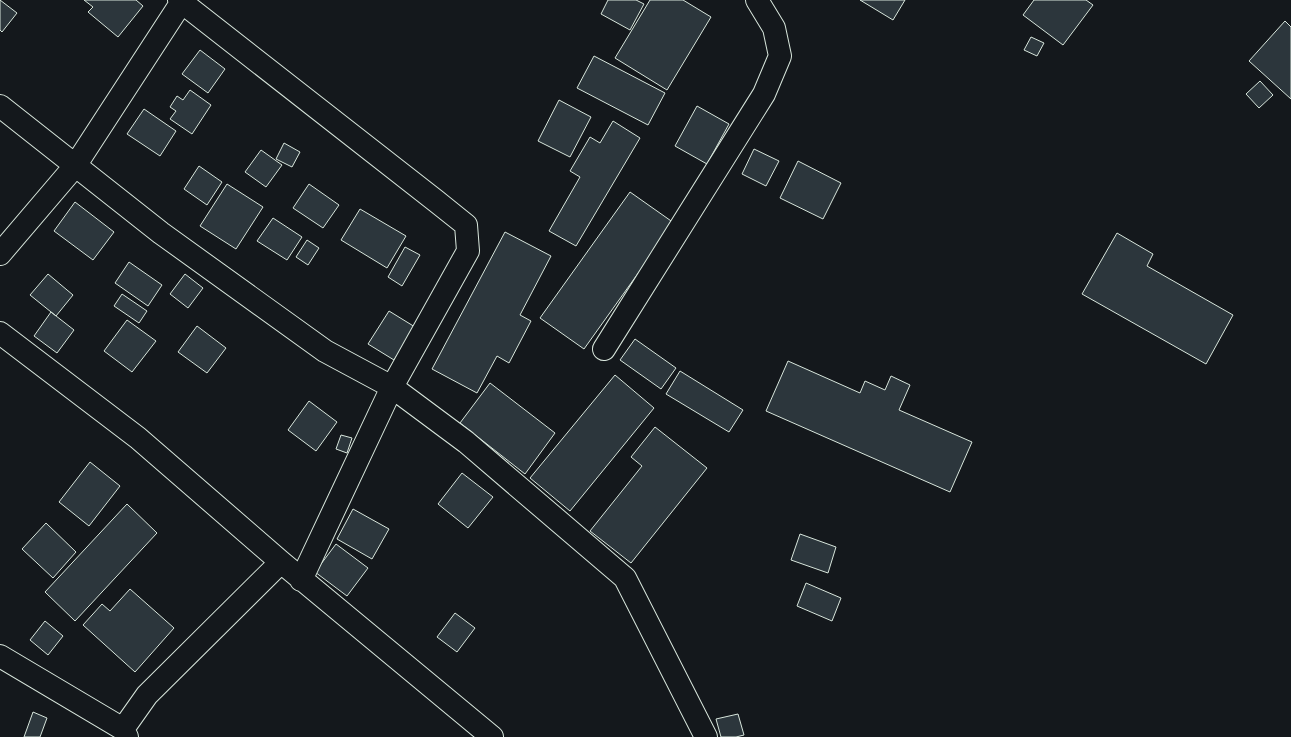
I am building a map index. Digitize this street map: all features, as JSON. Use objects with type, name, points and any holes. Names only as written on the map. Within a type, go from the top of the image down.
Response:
[{"type":"street","points":[[604,349],[764,94],[780,56],[774,28],[757,0]]},
{"type":"street","points":[[0,254],[76,166],[181,1],[466,225],[468,251],[392,387],[301,580]]},
{"type":"street","points":[[0,106],[161,233],[325,351],[392,387],[466,442],[625,578],[706,737]]},
{"type":"street","points":[[0,333],[138,438],[301,580],[492,737]]},
{"type":"street","points":[[0,656],[125,733],[147,695],[281,562]]},
{"type":"building","points":[[0,0],[17,13],[2,32],[0,30]]},
{"type":"building","points":[[84,0],[136,0],[143,6],[118,37],[88,12],[93,7]]},
{"type":"building","points":[[608,0],[636,0],[644,4],[630,30],[601,14]]},
{"type":"building","points":[[650,0],[683,0],[711,17],[667,90],[615,58]]},
{"type":"building","points":[[860,0],[905,0],[893,20]]},
{"type":"building","points":[[1034,0],[1086,0],[1093,5],[1063,45],[1023,15]]},
{"type":"building","points":[[1285,21],[1291,27],[1291,99],[1249,61]]},
{"type":"building","points":[[1031,37],[1044,43],[1037,56],[1024,50]]},
{"type":"building","points":[[200,50],[225,69],[208,93],[182,74]]},
{"type":"building","points":[[594,56],[665,93],[648,125],[577,88]]},
{"type":"building","points":[[1260,81],[1273,95],[1259,108],[1246,94]]},
{"type":"building","points":[[190,90],[211,105],[192,134],[170,119],[176,111],[170,107],[177,96],[183,100]]},
{"type":"building","points":[[559,100],[591,117],[570,157],[538,141]]},
{"type":"building","points":[[697,106],[729,124],[707,164],[675,146]]},
{"type":"building","points":[[144,109],[176,131],[160,156],[127,134]]},
{"type":"building","points":[[613,121],[640,138],[576,246],[549,231],[580,177],[570,171],[590,137],[600,143]]},
{"type":"building","points":[[284,143],[300,152],[292,167],[276,159]]},
{"type":"building","points":[[754,149],[779,161],[766,186],[742,174]]},
{"type":"building","points":[[261,150],[282,165],[266,187],[245,172]]},
{"type":"building","points":[[798,161],[841,183],[823,219],[780,198]]},
{"type":"building","points":[[199,166],[222,182],[207,205],[184,189]]},
{"type":"building","points":[[227,184],[263,207],[236,249],[200,226]]},
{"type":"building","points":[[309,184],[339,205],[323,228],[293,208]]},
{"type":"building","points":[[630,192],[674,223],[584,349],[540,318]]},
{"type":"building","points":[[75,202],[114,232],[93,260],[54,231]]},
{"type":"building","points":[[360,209],[406,236],[387,268],[341,240]]},
{"type":"building","points":[[273,218],[302,237],[287,260],[257,241]]},
{"type":"building","points":[[505,232],[551,256],[520,315],[531,321],[509,363],[497,356],[477,393],[432,369]]},
{"type":"building","points":[[1117,233],[1153,254],[1147,266],[1233,315],[1206,364],[1082,294]]},
{"type":"building","points":[[307,240],[319,248],[308,265],[296,257]]},
{"type":"building","points":[[405,247],[420,255],[402,286],[388,277]]},
{"type":"building","points":[[129,262],[162,285],[148,306],[115,283]]},
{"type":"building","points":[[48,274],[73,295],[56,316],[30,295]]},
{"type":"building","points":[[185,274],[203,288],[188,308],[170,294]]},
{"type":"building","points":[[122,294],[147,311],[139,323],[114,306]]},
{"type":"building","points":[[389,311],[415,327],[394,360],[368,344]]},
{"type":"building","points":[[51,312],[74,330],[57,353],[34,336]]},
{"type":"building","points":[[127,320],[156,341],[132,372],[104,351]]},
{"type":"building","points":[[197,326],[226,348],[207,373],[178,352]]},
{"type":"building","points":[[635,339],[676,368],[661,389],[620,360]]},
{"type":"building","points":[[788,361],[860,393],[865,381],[885,390],[891,376],[910,385],[899,410],[972,442],[950,492],[766,411]]},
{"type":"building","points":[[680,371],[743,410],[729,432],[666,394]]},
{"type":"building","points":[[615,375],[654,408],[570,511],[530,478]]},
{"type":"building","points":[[490,383],[555,433],[525,474],[460,423]]},
{"type":"building","points":[[309,401],[337,422],[316,451],[288,430]]},
{"type":"building","points":[[655,427],[707,468],[631,563],[590,531],[642,466],[631,457]]},
{"type":"building","points":[[341,435],[352,438],[347,453],[336,449]]},
{"type":"building","points":[[90,462],[120,486],[89,526],[59,502]]},
{"type":"building","points":[[462,473],[493,497],[468,528],[438,504]]},
{"type":"building","points":[[127,504],[157,533],[75,621],[45,592]]},
{"type":"building","points":[[353,509],[389,529],[372,559],[337,539]]},
{"type":"building","points":[[46,523],[76,552],[53,578],[22,549]]},
{"type":"building","points":[[800,534],[836,547],[828,573],[791,560]]},
{"type":"building","points":[[336,544],[368,568],[347,596],[315,572]]},
{"type":"building","points":[[806,583],[841,598],[832,621],[797,606]]},
{"type":"building","points":[[130,589],[174,628],[135,672],[83,625],[102,604],[110,611]]},
{"type":"building","points":[[455,613],[475,628],[457,652],[437,637]]},
{"type":"building","points":[[45,621],[63,636],[48,655],[30,640]]},
{"type":"building","points":[[33,712],[47,718],[40,737],[24,737]]},
{"type":"building","points":[[738,714],[744,735],[736,737],[721,737],[716,719]]}]
